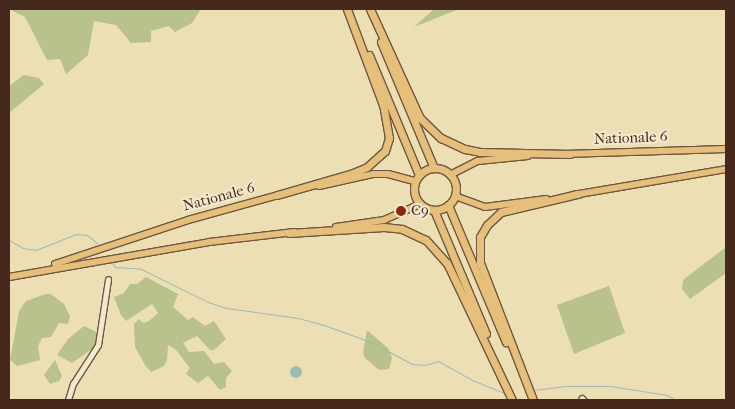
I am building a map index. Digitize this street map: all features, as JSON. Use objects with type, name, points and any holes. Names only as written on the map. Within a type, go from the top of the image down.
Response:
[{"type":"highway","points":[[348,9],[417,178],[414,194],[420,204],[434,210],[448,205],[455,196],[454,182],[450,175],[440,169],[434,168],[417,178]]},
{"type":"highway","points":[[277,195],[353,173],[367,167],[385,151],[388,138],[383,105],[348,9]]},
{"type":"highway","points":[[369,9],[434,168]]},
{"type":"highway","points":[[369,9],[420,118],[441,138],[465,150],[480,152],[570,154]]},
{"type":"highway","points":[[532,400],[480,263],[480,237],[486,225],[501,212],[578,194]]},
{"type":"highway","points":[[448,205],[532,400]]},
{"type":"highway","points":[[434,210],[513,400]]},
{"type":"highway","points":[[289,233],[402,228],[426,240],[448,263],[513,400]]},
{"type":"main road","name":"Nationale 6","points":[[450,175],[478,160],[497,157],[726,149]]},
{"type":"main road","points":[[455,196],[486,206],[578,194],[726,169]]},
{"type":"main road","name":"Nationale 6","points":[[35,270],[188,220],[277,195],[373,174],[417,178]]},
{"type":"main road","name":"Nationale 6","points":[[9,276],[35,270],[209,242],[384,220],[420,204]]},
{"type":"street","points":[[68,400],[73,384],[98,345],[108,280]]},
{"type":"green space","points":[[9,9],[201,9],[192,23],[175,32],[169,26],[151,31],[151,42],[131,43],[116,25],[94,21],[88,55],[66,74],[60,59],[47,60],[25,17]]},
{"type":"green space","points":[[459,9],[414,27],[433,10]]},
{"type":"green space","points":[[24,75],[39,78],[44,84],[9,113],[9,86]]},
{"type":"green space","points":[[726,247],[726,273],[690,299],[682,289],[683,280]]},
{"type":"green space","points":[[146,277],[178,294],[173,307],[188,320],[193,317],[205,326],[214,321],[226,339],[214,350],[210,350],[197,336],[183,343],[189,352],[204,351],[214,364],[224,362],[232,371],[226,378],[226,387],[220,390],[208,376],[198,383],[186,374],[190,368],[176,350],[168,345],[167,360],[164,366],[151,372],[145,365],[135,347],[134,324],[139,319],[143,323],[149,321],[158,313],[152,304],[126,321],[121,315],[114,297],[124,293],[130,284],[137,284]]},
{"type":"green space","points":[[609,286],[625,333],[574,354],[557,305]]},
{"type":"green space","points":[[51,294],[64,304],[70,316],[68,324],[59,323],[51,337],[42,338],[38,346],[40,360],[17,366],[10,360],[19,311],[26,301]]},
{"type":"green space","points":[[84,326],[96,332],[98,345],[72,363],[57,355],[68,339]]},
{"type":"green space","points":[[367,330],[388,348],[392,358],[389,369],[379,370],[365,358],[363,353]]},
{"type":"green space","points":[[55,360],[62,376],[59,381],[50,384],[44,375]]},
{"type":"water","points":[[296,366],[302,372],[296,378],[290,372]]},
{"type":"waterway","points":[[9,240],[23,248],[36,250],[76,234],[87,235],[98,244]]},
{"type":"waterway","points":[[112,263],[115,267],[141,269],[208,302],[227,308],[298,318],[321,324],[371,342],[412,364],[425,365],[438,361],[472,380],[505,393]]},
{"type":"waterway","points":[[533,390],[566,386],[610,386],[667,395],[676,400]]},
{"type":"place","name":"C9","points":[[401,211]]}]
